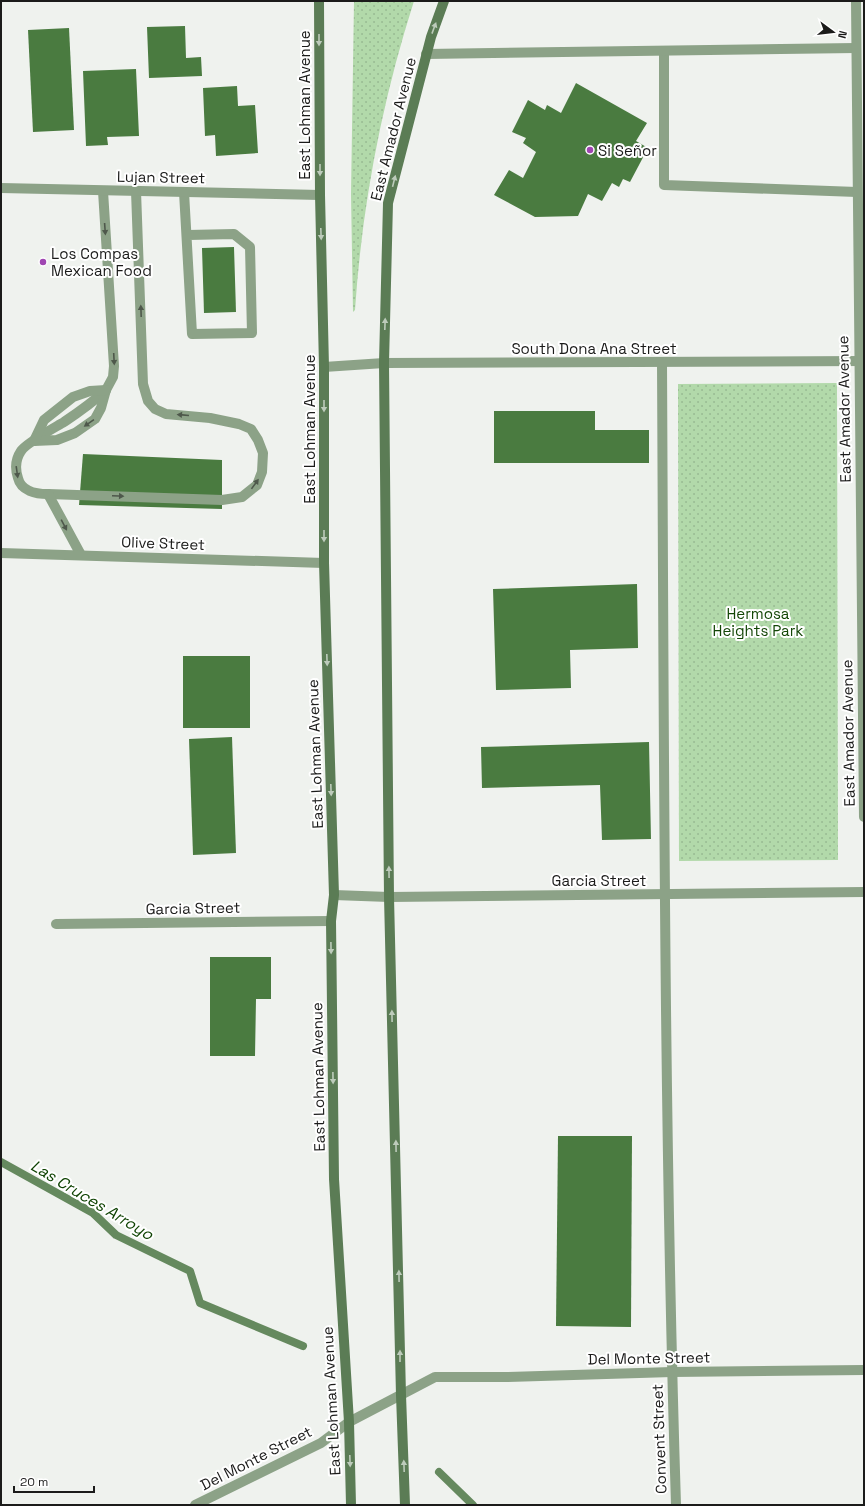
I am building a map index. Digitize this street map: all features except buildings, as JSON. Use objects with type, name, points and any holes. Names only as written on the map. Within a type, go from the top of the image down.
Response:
[{"type":"main road","name":"East Lohman Avenue","points":[[319,1],[320,195],[324,367],[324,562],[334,895],[331,921],[334,1178],[349,1422],[351,1505]]},
{"type":"main road","name":"East Amador Avenue","points":[[384,363],[388,203],[426,54],[444,1]]},
{"type":"main road","points":[[384,363],[389,897],[405,1505]]},
{"type":"street","name":"East Amador Avenue","points":[[856,1],[857,192],[861,361],[864,817]]},
{"type":"street","points":[[426,54],[856,48]]},
{"type":"street","points":[[664,51],[664,185],[857,192]]},
{"type":"street","name":"Lujan Street","points":[[1,188],[320,195]]},
{"type":"street","points":[[34,441],[57,440],[75,433],[95,419],[101,408],[106,390],[113,377],[114,366],[103,190]]},
{"type":"street","points":[[106,390],[76,414],[21,450],[17,459],[16,469],[19,482],[26,490],[38,494],[222,500],[242,497],[257,485],[262,472],[263,453],[258,440],[251,430],[239,424],[210,418],[166,414],[155,409],[148,401],[143,384],[136,191]]},
{"type":"street","points":[[184,192],[188,235],[192,334],[252,333],[250,247],[234,234],[188,235]]},
{"type":"street","name":"South Dona Ana Street","points":[[324,367],[384,363],[861,361]]},
{"type":"street","name":"Convent Street","points":[[662,362],[664,895],[672,1372],[676,1505]]},
{"type":"street","points":[[34,441],[44,420],[73,397],[90,391],[106,390]]},
{"type":"street","points":[[48,494],[81,555]]},
{"type":"street","name":"Olive Street","points":[[1,553],[324,562]]},
{"type":"street","name":"Garcia Street","points":[[334,895],[389,897],[864,892]]},
{"type":"street","name":"Garcia Street","points":[[56,924],[331,921]]},
{"type":"street","name":"Del Monte Street","points":[[195,1505],[321,1443],[349,1422],[435,1377],[864,1370]]},
{"type":"green space","points":[[354,1],[414,1],[392,77],[375,154],[363,231],[355,310],[353,312],[351,194]]},
{"type":"green space","name":"Hermosa Heights Park","points":[[837,383],[838,860],[679,861],[678,384]]},
{"type":"waterway","name":"Las Cruces Arroyo","points":[[1,1162],[93,1213],[116,1235],[190,1271],[200,1303],[303,1346]]},
{"type":"waterway","name":"Las Cruces Arroyo","points":[[439,1472],[473,1505]]},
{"type":"place","name":"Si Señor","points":[[590,150]]},
{"type":"place","name":"Los Compas Mexican Food","points":[[43,262]]}]
